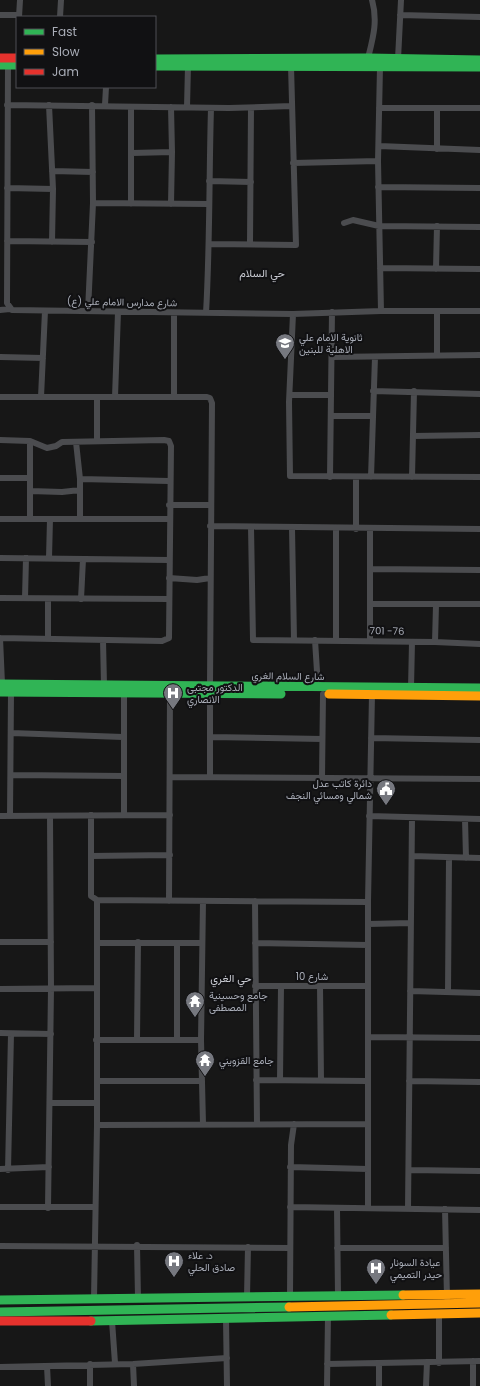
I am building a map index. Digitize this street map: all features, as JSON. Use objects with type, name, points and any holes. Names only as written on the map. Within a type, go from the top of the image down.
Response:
[{"type":"main road","points":[[0,58],[16,58]]},
{"type":"main road","points":[[156,59],[368,58],[480,60]]},
{"type":"main road","points":[[156,66],[480,67]]},
{"type":"main road","name":"شارع السلام الغري","points":[[0,687],[11,692],[104,685],[284,691],[411,688],[426,691],[480,696]]},
{"type":"main road","name":"شارع السلام الغري","points":[[0,687],[124,693],[210,689]]},
{"type":"main road","name":"شارع السلام الغري","points":[[320,690],[372,694],[480,688]]},
{"type":"main road","points":[[0,1321],[170,1309],[366,1304],[480,1294]]},
{"type":"main road","points":[[0,1300],[338,1295],[447,1298],[480,1303]]},
{"type":"main road","points":[[290,1296],[291,1306]]},
{"type":"main road","points":[[170,1298],[170,1309]]},
{"type":"main road","points":[[366,1304],[366,1314]]},
{"type":"main road","points":[[0,1312],[112,1321],[366,1314],[480,1313]]},
{"type":"street","points":[[0,15],[19,16],[20,0]]},
{"type":"street","points":[[60,16],[61,0]]},
{"type":"street","points":[[368,58],[376,29],[375,11],[372,0]]},
{"type":"street","points":[[398,59],[400,0]]},
{"type":"street","points":[[400,15],[480,17]]},
{"type":"street","points":[[8,65],[7,303],[10,309]]},
{"type":"street","points":[[187,107],[188,66]]},
{"type":"street","points":[[210,244],[250,243],[296,245],[290,66]]},
{"type":"street","points":[[380,67],[378,187],[381,311]]},
{"type":"street","points":[[105,105],[106,88]]},
{"type":"street","points":[[7,105],[105,105],[132,107],[211,108],[292,106]]},
{"type":"street","points":[[49,105],[53,189],[52,242]]},
{"type":"street","points":[[88,311],[93,203],[92,105]]},
{"type":"street","points":[[131,204],[132,107]]},
{"type":"street","points":[[170,204],[172,152],[171,107]]},
{"type":"street","points":[[206,313],[210,244],[209,181],[211,108]]},
{"type":"street","points":[[250,243],[251,108]]},
{"type":"street","points":[[379,108],[480,108]]},
{"type":"street","points":[[437,109],[437,149]]},
{"type":"street","points":[[0,140],[7,140]]},
{"type":"street","points":[[378,146],[480,150]]},
{"type":"street","points":[[132,153],[172,152]]},
{"type":"street","points":[[293,163],[378,161]]},
{"type":"street","points":[[52,171],[93,172]]},
{"type":"street","points":[[209,181],[251,182]]},
{"type":"street","points":[[378,187],[480,188]]},
{"type":"street","points":[[8,188],[53,189]]},
{"type":"street","points":[[93,203],[209,204]]},
{"type":"street","points":[[0,209],[7,209]]},
{"type":"street","points":[[344,223],[353,220],[379,226],[480,226]]},
{"type":"street","points":[[436,269],[437,226]]},
{"type":"street","points":[[7,240],[92,242]]},
{"type":"street","points":[[0,250],[7,250]]},
{"type":"street","points":[[380,268],[480,270]]},
{"type":"street","name":"شارع مدارس الامام علي (ع)","points":[[0,310],[293,314],[381,311],[480,311]]},
{"type":"street","points":[[41,397],[45,311]]},
{"type":"street","points":[[115,397],[118,312]]},
{"type":"street","points":[[330,477],[332,312]]},
{"type":"street","points":[[437,312],[437,355]]},
{"type":"street","points":[[174,313],[174,397]]},
{"type":"street","points":[[293,314],[290,395],[290,476],[480,478]]},
{"type":"street","points":[[332,357],[480,355]]},
{"type":"street","points":[[0,357],[43,358]]},
{"type":"street","points":[[371,477],[375,357]]},
{"type":"street","points":[[373,391],[480,394]]},
{"type":"street","points":[[412,477],[414,391]]},
{"type":"street","points":[[290,395],[331,396]]},
{"type":"street","points":[[0,397],[210,398],[210,777]]},
{"type":"street","points":[[97,397],[97,441]]},
{"type":"street","points":[[331,416],[372,416]]},
{"type":"street","points":[[413,436],[480,435]]},
{"type":"street","points":[[0,440],[30,441],[47,448],[56,446],[62,442],[97,441],[164,440],[169,442],[171,446],[169,481],[170,634],[167,640],[0,638],[0,687]]},
{"type":"street","points":[[30,441],[30,519]]},
{"type":"street","points":[[76,442],[80,479],[80,519]]},
{"type":"street","points":[[356,477],[356,529]]},
{"type":"street","points":[[0,478],[30,478]]},
{"type":"street","points":[[80,479],[169,481]]},
{"type":"street","points":[[30,491],[62,492],[80,490]]},
{"type":"street","points":[[169,505],[211,505]]},
{"type":"street","points":[[0,519],[169,519]]},
{"type":"street","points":[[49,558],[50,519]]},
{"type":"street","points":[[210,526],[356,529],[480,529]]},
{"type":"street","name":"701 -76","points":[[251,527],[253,640],[436,642],[480,644]]},
{"type":"street","points":[[292,528],[294,640]]},
{"type":"street","points":[[336,528],[336,641]]},
{"type":"street","points":[[370,528],[370,641]]},
{"type":"street","points":[[0,558],[169,560]]},
{"type":"street","points":[[25,598],[26,558]]},
{"type":"street","points":[[81,599],[83,559]]},
{"type":"street","points":[[370,569],[480,570]]},
{"type":"street","points":[[169,578],[197,580],[210,578]]},
{"type":"street","points":[[0,598],[169,599]]},
{"type":"street","points":[[48,599],[48,639]]},
{"type":"street","points":[[370,604],[480,604]]},
{"type":"street","points":[[436,604],[436,642]]},
{"type":"street","points":[[103,640],[104,685]]},
{"type":"street","points":[[315,640],[320,690],[322,778]]},
{"type":"street","points":[[411,688],[412,642]]},
{"type":"street","points":[[10,816],[11,692]]},
{"type":"street","points":[[169,901],[171,777],[170,692]]},
{"type":"street","points":[[124,693],[124,815]]},
{"type":"street","points":[[368,1208],[368,902],[372,694]]},
{"type":"street","points":[[11,733],[123,737]]},
{"type":"street","points":[[210,737],[322,739]]},
{"type":"street","points":[[371,738],[480,740]]},
{"type":"street","points":[[11,775],[124,776]]},
{"type":"street","points":[[171,777],[480,779]]},
{"type":"street","points":[[91,815],[91,896],[97,900],[368,902]]},
{"type":"street","points":[[0,816],[170,815]]},
{"type":"street","points":[[48,1208],[51,1034],[50,816]]},
{"type":"street","points":[[369,816],[480,819]]},
{"type":"street","points":[[408,1209],[412,818]]},
{"type":"street","points":[[465,819],[466,858]]},
{"type":"street","points":[[91,856],[170,855]]},
{"type":"street","points":[[412,856],[480,858]]},
{"type":"street","points":[[448,992],[449,858]]},
{"type":"street","points":[[94,1298],[97,1125],[97,900]]},
{"type":"street","points":[[202,1124],[201,1040],[203,901]]},
{"type":"street","points":[[255,901],[257,1123]]},
{"type":"street","points":[[368,924],[411,923]]},
{"type":"street","points":[[0,942],[51,942]]},
{"type":"street","points":[[137,1040],[138,942]]},
{"type":"street","points":[[177,942],[177,1040]]},
{"type":"street","points":[[97,943],[202,943]]},
{"type":"street","points":[[255,943],[368,945]]},
{"type":"street","name":"شارع 10","points":[[255,986],[368,986]]},
{"type":"street","points":[[280,1080],[281,986]]},
{"type":"street","points":[[320,986],[321,1080]]},
{"type":"street","points":[[0,989],[96,988]]},
{"type":"street","points":[[410,991],[480,993]]},
{"type":"street","points":[[0,1033],[51,1034]]},
{"type":"street","points":[[8,1170],[11,1034]]},
{"type":"street","points":[[368,1037],[480,1038]]},
{"type":"street","points":[[96,1040],[201,1040]]},
{"type":"street","points":[[256,1080],[367,1081]]},
{"type":"street","points":[[97,1081],[201,1081]]},
{"type":"street","points":[[409,1081],[480,1082]]},
{"type":"street","points":[[50,1103],[97,1103]]},
{"type":"street","points":[[97,1125],[257,1123],[367,1124]]},
{"type":"street","points":[[290,1296],[290,1167],[294,1124]]},
{"type":"street","points":[[0,1169],[8,1170],[49,1167]]},
{"type":"street","points":[[290,1167],[368,1169]]},
{"type":"street","points":[[408,1170],[480,1171]]},
{"type":"street","points":[[0,1206],[48,1208],[95,1207]]},
{"type":"street","points":[[290,1207],[480,1210]]},
{"type":"street","points":[[337,1208],[338,1295]]},
{"type":"street","points":[[445,1209],[447,1298]]},
{"type":"street","points":[[0,1246],[137,1245],[290,1248]]},
{"type":"street","points":[[137,1245],[138,1298]]},
{"type":"street","points":[[248,1247],[248,1297]]},
{"type":"street","points":[[337,1248],[446,1248]]},
{"type":"street","points":[[439,1313],[439,1363]]},
{"type":"street","points":[[327,1386],[328,1316]]},
{"type":"street","points":[[226,1319],[227,1386]]},
{"type":"street","points":[[112,1321],[115,1363]]},
{"type":"street","points":[[0,1367],[115,1363],[133,1364],[227,1358]]},
{"type":"street","points":[[327,1364],[439,1363],[477,1361],[474,1386]]},
{"type":"street","points":[[426,1362],[426,1386]]},
{"type":"street","points":[[378,1363],[378,1386]]},
{"type":"street","points":[[90,1364],[90,1386]]},
{"type":"street","points":[[133,1364],[134,1386]]},
{"type":"street","points":[[47,1366],[48,1386]]},
{"type":"traffic: fast","points":[[156,59],[368,58],[480,60]]},
{"type":"traffic: fast","points":[[0,65],[16,65]]},
{"type":"traffic: fast","points":[[156,66],[480,67]]},
{"type":"traffic: fast","points":[[0,684],[480,688]]},
{"type":"traffic: fast","points":[[0,692],[281,694]]},
{"type":"traffic: fast","points":[[0,1300],[403,1295]]},
{"type":"traffic: fast","points":[[0,1312],[289,1307]]},
{"type":"traffic: fast","points":[[91,1321],[391,1315]]},
{"type":"traffic: slow","points":[[329,694],[480,696]]},
{"type":"traffic: slow","points":[[403,1295],[480,1294]]},
{"type":"traffic: slow","points":[[289,1307],[480,1303]]},
{"type":"traffic: slow","points":[[391,1315],[480,1313]]},
{"type":"traffic: jam","points":[[0,58],[16,58]]},
{"type":"traffic: jam","points":[[0,1321],[91,1321]]},
{"type":"place","name":"ثانوية الامام علي الاهلية للبنين","points":[[285,360]]},
{"type":"place","name":"الدكتور مجتبى الانصاري","points":[[173,710]]},
{"type":"place","name":"دائرة كاتب عدل شمالي ومسائي النجف","points":[[386,806]]},
{"type":"place","name":"جامع وحسينية المصطفى","points":[[195,1018]]},
{"type":"place","name":"جامع القزويني","points":[[205,1077]]},
{"type":"place","name":"د. علاء صادق الحلي","points":[[174,1278]]},
{"type":"place","name":"عيادة السونار حيدر التميمي","points":[[376,1285]]},
{"type":"district","name":"حي السلام","points":[[262,273]]},
{"type":"district","name":"حي الغري","points":[[231,978]]}]
